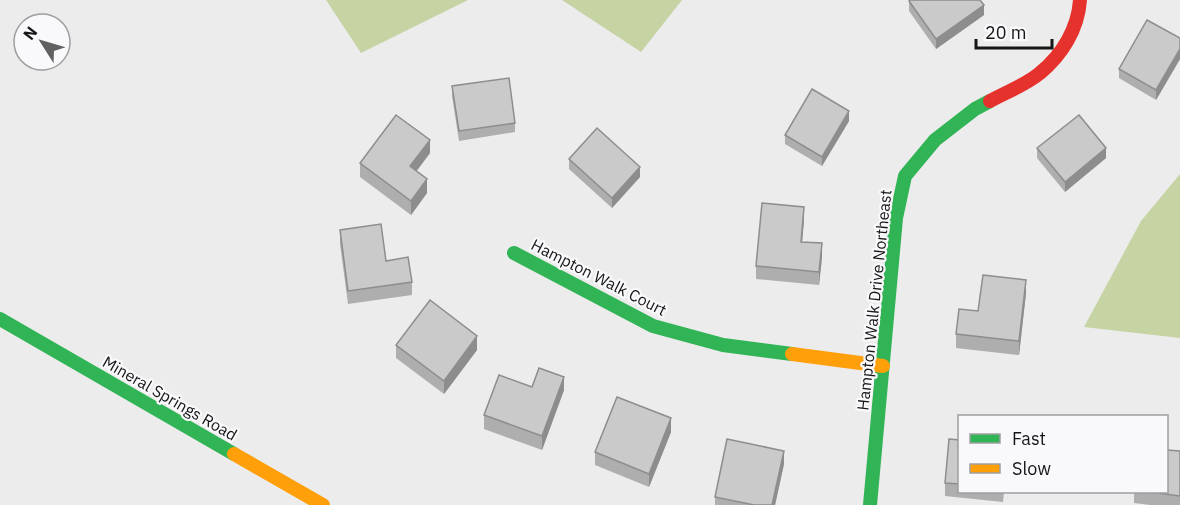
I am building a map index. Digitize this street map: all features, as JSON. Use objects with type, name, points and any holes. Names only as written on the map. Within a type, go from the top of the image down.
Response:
[{"type":"street","name":"Hampton Walk Drive Northeast","points":[[870,505],[896,218],[905,176],[934,140],[975,109],[1039,74],[1058,55],[1064,48],[1079,15],[1080,0]]},
{"type":"street","name":"Hampton Walk Court","points":[[514,253],[653,326],[723,345],[883,366]]},
{"type":"street","name":"Mineral Springs Road","points":[[0,319],[323,505]]},
{"type":"green space","points":[[326,0],[468,0],[361,53]]},
{"type":"green space","points":[[562,0],[682,0],[641,52]]},
{"type":"green space","points":[[1180,174],[1180,338],[1084,327],[1141,221]]},
{"type":"building","points":[[910,0],[980,0],[984,5],[936,39]]},
{"type":"building","points":[[1147,20],[1180,38],[1180,49],[1156,90],[1119,69]]},
{"type":"building","points":[[509,78],[515,123],[459,131],[452,86]]},
{"type":"building","points":[[812,89],[849,111],[822,157],[785,135]]},
{"type":"building","points":[[396,115],[430,140],[410,166],[427,179],[411,201],[360,163]]},
{"type":"building","points":[[1079,115],[1106,148],[1065,182],[1037,148]]},
{"type":"building","points":[[597,128],[640,167],[612,198],[569,159]]},
{"type":"building","points":[[762,203],[804,207],[801,242],[822,243],[819,272],[756,266]]},
{"type":"building","points":[[381,224],[386,261],[408,257],[412,282],[348,291],[340,230]]},
{"type":"building","points":[[983,275],[1026,280],[1019,341],[956,334],[959,309],[978,311]]},
{"type":"building","points":[[430,300],[477,336],[444,381],[396,345]]},
{"type":"building","points":[[539,368],[564,377],[542,436],[484,415],[499,375],[532,387]]},
{"type":"building","points":[[617,397],[671,418],[649,474],[595,452]]},
{"type":"building","points":[[727,439],[784,451],[772,505],[754,505],[715,497]]},
{"type":"building","points":[[949,439],[958,440],[958,484],[945,483]]},
{"type":"building","points":[[1168,450],[1180,451],[1180,496],[1157,493],[1168,493]]},
{"type":"traffic: fast","points":[[870,505],[896,218],[905,176],[935,140],[975,109],[990,101]]},
{"type":"traffic: fast","points":[[514,253],[653,326],[723,345],[792,354]]},
{"type":"traffic: fast","points":[[0,319],[234,454]]},
{"type":"traffic: slow","points":[[792,354],[883,366]]},
{"type":"traffic: slow","points":[[234,454],[323,505]]},
{"type":"traffic: jam","points":[[990,101],[1022,85],[1048,66],[1068,41],[1079,11],[1080,0]]}]
